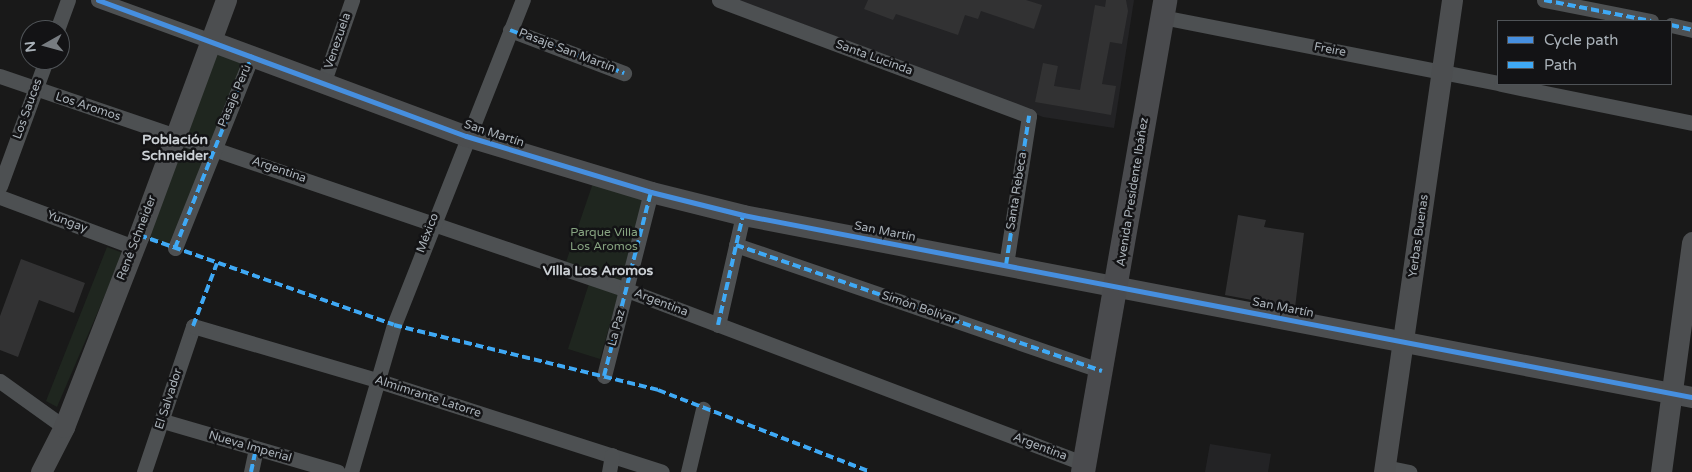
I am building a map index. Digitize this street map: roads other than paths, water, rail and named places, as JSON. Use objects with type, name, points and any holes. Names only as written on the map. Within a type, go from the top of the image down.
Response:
[{"type":"main road","name":"Avenida Presidente Ibáñez","points":[[1084,468],[1117,287],[1163,9]]},
{"type":"street","points":[[61,20],[68,0]]},
{"type":"street","name":"San Martín","points":[[98,0],[324,81],[466,136],[651,192],[743,214],[1006,266],[1682,395]]},
{"type":"street","name":"René Schneider","points":[[41,472],[64,427],[177,136],[226,0]]},
{"type":"street","name":"Venezuela","points":[[324,81],[352,0]]},
{"type":"street","name":"México","points":[[351,472],[376,380],[431,222],[523,0]]},
{"type":"street","name":"Santa Lucinda","points":[[720,0],[1029,116]]},
{"type":"street","name":"Yerbas Buenas","points":[[1384,470],[1452,0]]},
{"type":"street","points":[[1544,0],[1646,20]]},
{"type":"street","name":"Freire","points":[[1163,9],[1497,82]]},
{"type":"street","points":[[1672,25],[1692,30]]},
{"type":"street","name":"Pasaje San Martín","points":[[510,30],[624,73]]},
{"type":"street","name":"Pasaje Perú","points":[[175,248],[213,148],[252,55]]},
{"type":"street","name":"Los Sauces","points":[[0,186],[42,70]]},
{"type":"street","name":"Los Aromos","points":[[0,76],[35,90],[177,136]]},
{"type":"street","name":"Freire","points":[[1510,85],[1692,123]]},
{"type":"street","name":"Santa Rebeca","points":[[1006,266],[1029,116]]},
{"type":"street","name":"Argentina","points":[[177,136],[627,290],[1084,468]]},
{"type":"street","name":"La Paz","points":[[604,376],[651,192]]},
{"type":"street","name":"Yungay","points":[[0,197],[134,247]]},
{"type":"street","points":[[718,325],[743,214]]},
{"type":"street","points":[[1661,472],[1682,395],[1692,242]]},
{"type":"street","name":"Simón Bolívar","points":[[736,245],[1102,371]]},
{"type":"street","name":"Almimrante Latorre","points":[[193,326],[376,380],[662,472]]},
{"type":"street","name":"El Salvador","points":[[144,472],[193,326]]},
{"type":"street","points":[[0,381],[64,427]]},
{"type":"street","points":[[688,472],[703,409]]},
{"type":"street","name":"Nueva Imperial","points":[[162,422],[338,472]]},
{"type":"street","points":[[251,472],[256,450]]},
{"type":"street","points":[[609,472],[612,455]]},
{"type":"street","points":[[1384,470],[1409,472]]},
{"type":"district","name":"Población Schneider","points":[[175,148]]},
{"type":"district","name":"Villa Los Aromos","points":[[598,271]]},
{"type":"park label","name":"Parque Villa Los Aromos","points":[[604,240]]}]
